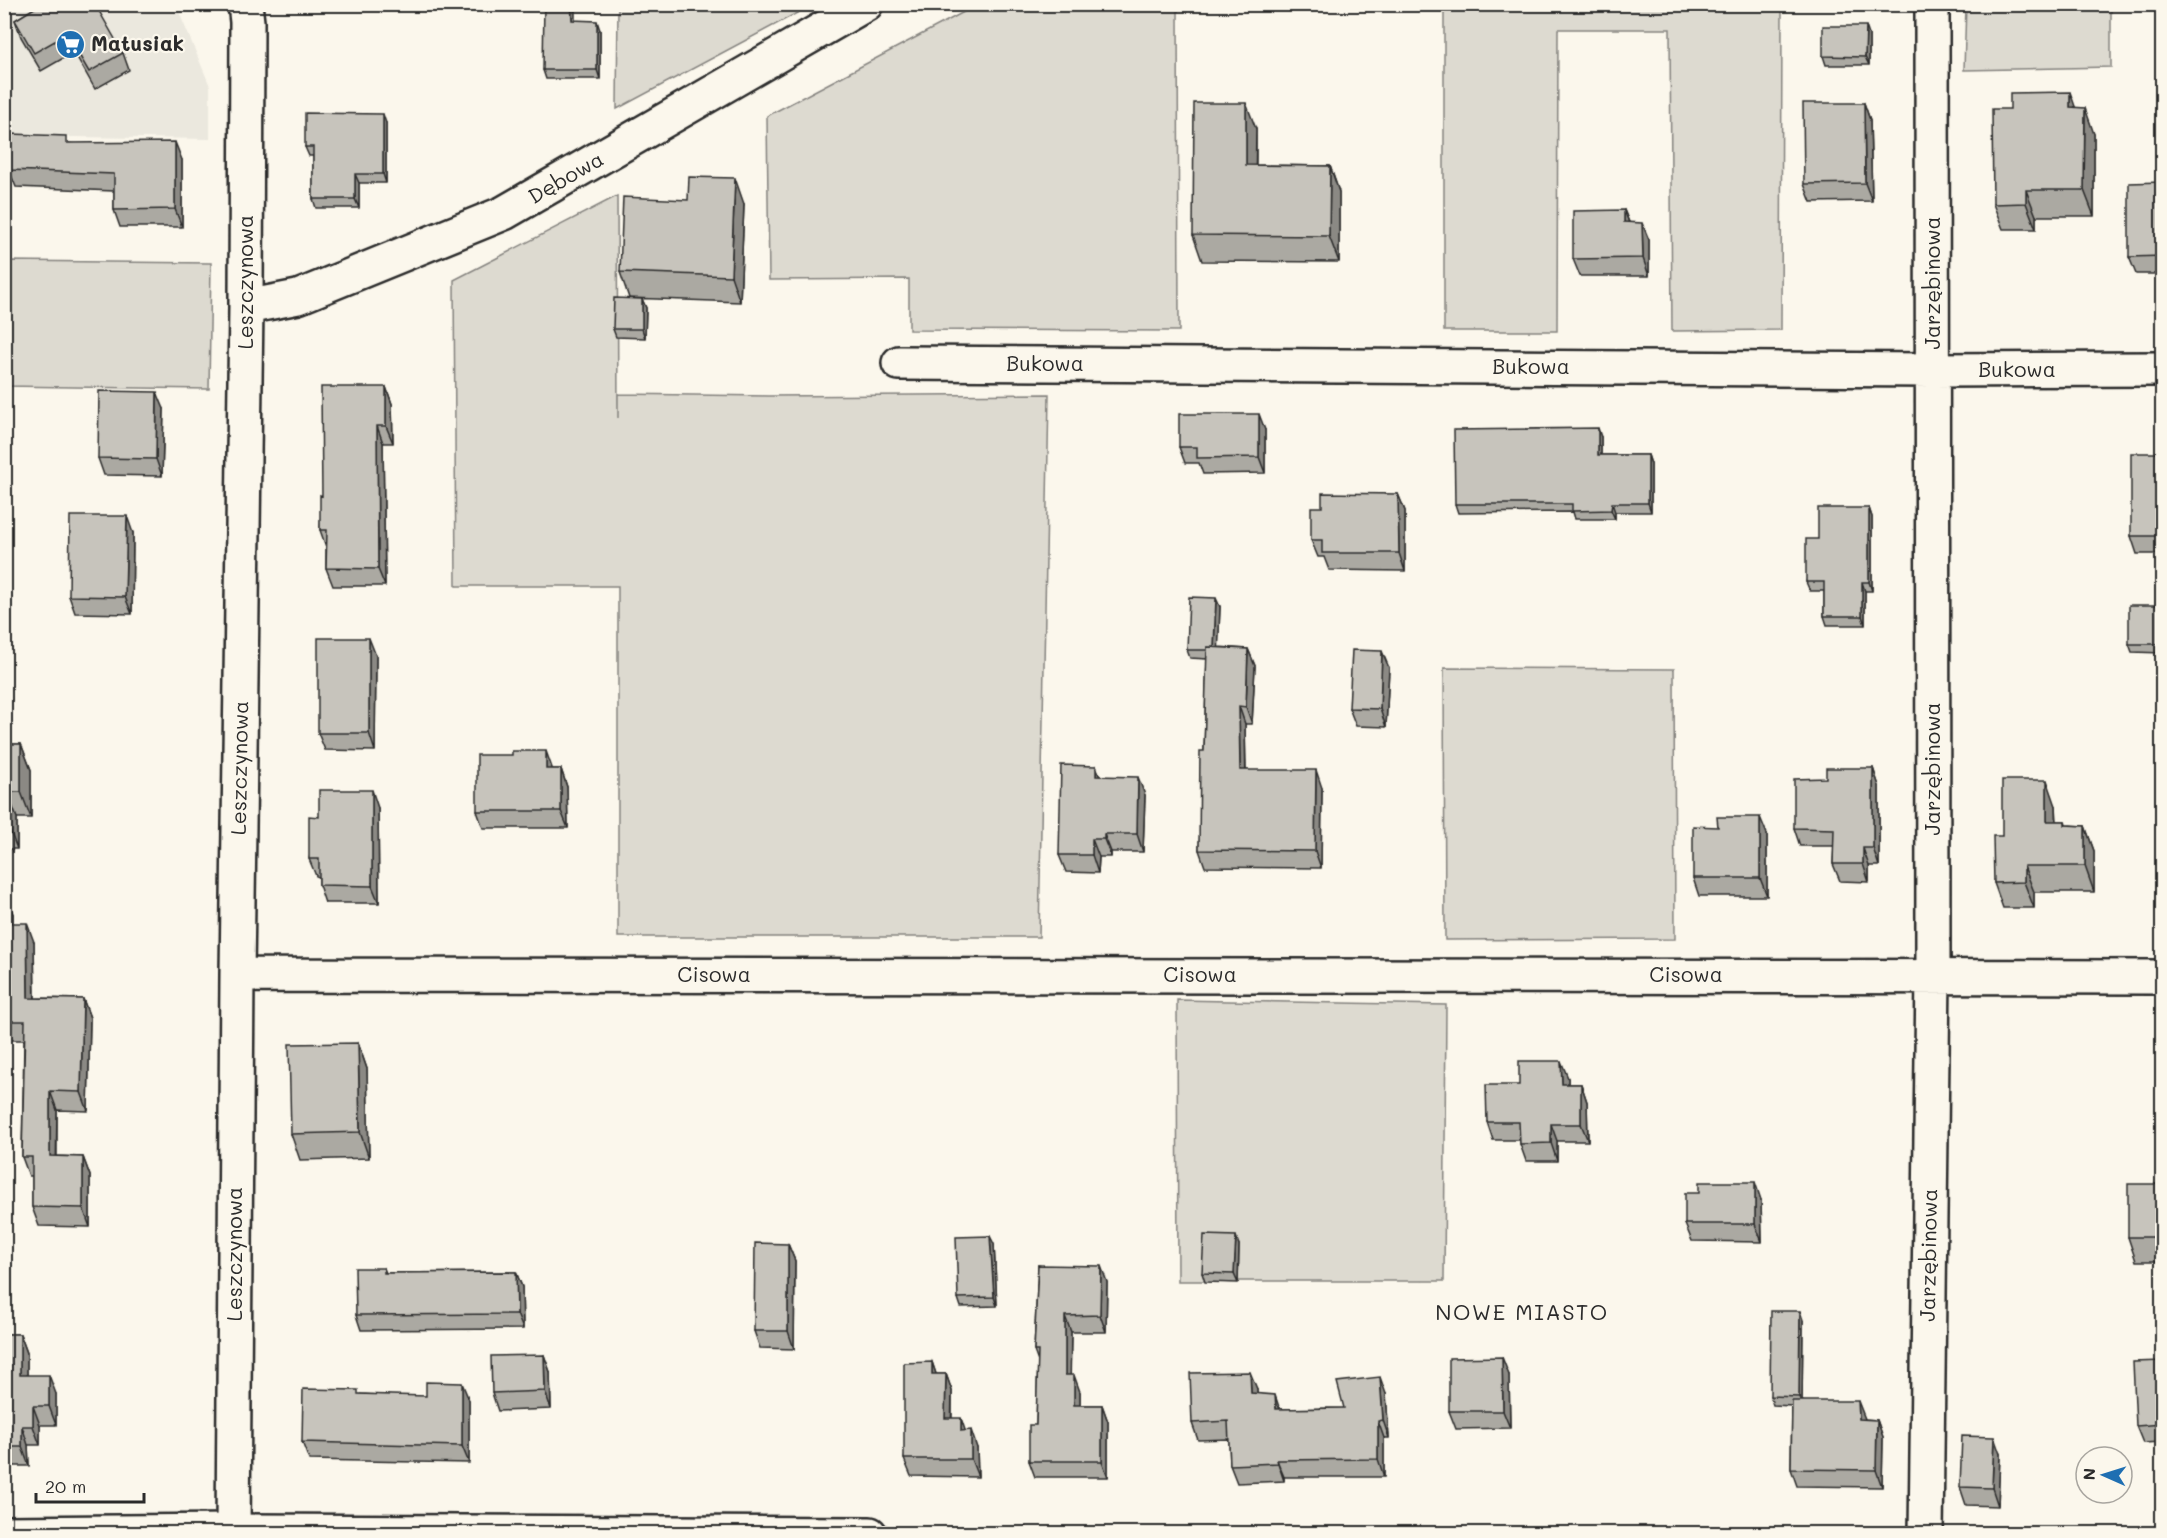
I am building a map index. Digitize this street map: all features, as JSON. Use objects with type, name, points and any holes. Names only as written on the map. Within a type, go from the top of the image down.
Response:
[{"type":"street","name":"Leszczynowa","points":[[233,1532],[237,975],[246,308],[247,22],[245,4]]},
{"type":"street","name":"Dębowa","points":[[246,308],[298,297],[504,213],[866,4]]},
{"type":"street","name":"Jarzębinowa","points":[[1926,1533],[1933,975],[1932,4]]},
{"type":"street","name":"Bukowa","points":[[899,363],[1933,370],[2163,369]]},
{"type":"street","name":"Cisowa","points":[[237,975],[2163,977]]},
{"type":"street","points":[[4,1533],[870,1533]]},
{"type":"shaded area","points":[[14,4],[176,5],[210,86],[210,139],[5,136],[5,10]]},
{"type":"shaded area","points":[[618,4],[812,5],[617,109]]},
{"type":"shaded area","points":[[977,5],[1178,5],[1179,331],[909,330],[909,279],[769,280],[767,116]]},
{"type":"shaded area","points":[[1444,5],[1782,5],[1781,330],[1672,331],[1670,29],[1558,29],[1557,331],[1444,331]]},
{"type":"shaded area","points":[[1966,5],[2111,5],[2111,67],[1964,70]]},
{"type":"shaded area","points":[[617,196],[618,418],[618,394],[769,396],[1049,394],[1039,937],[618,937],[618,586],[456,586],[454,280]]},
{"type":"shaded area","points":[[5,261],[211,263],[209,389],[5,386]]},
{"type":"shaded area","points":[[1444,668],[1674,669],[1675,939],[1445,940]]},
{"type":"shaded area","points":[[1177,1000],[1446,1005],[1444,1281],[1178,1281]]},
{"type":"building","name":"Matusiak","points":[[41,4],[95,4],[123,53],[89,72],[67,34],[34,53],[15,20]]},
{"type":"building","points":[[544,4],[571,4],[572,20],[597,21],[597,70],[543,70]]},
{"type":"building","points":[[1823,26],[1866,26],[1865,57],[1823,56]]},
{"type":"building","points":[[2070,92],[2070,107],[2085,108],[2084,190],[2026,190],[2026,203],[1993,204],[1992,109],[2010,109],[2010,93]]},
{"type":"building","points":[[1194,103],[1246,103],[1246,165],[1330,166],[1329,236],[1193,235]]},
{"type":"building","points":[[1803,103],[1864,103],[1865,183],[1804,184]]},
{"type":"building","points":[[305,113],[383,114],[383,174],[355,174],[355,199],[313,199],[313,147],[305,147]]},
{"type":"building","points":[[11,134],[66,136],[66,143],[175,142],[175,209],[114,210],[114,174],[9,170]]},
{"type":"building","points":[[689,177],[735,178],[731,276],[620,272],[623,197],[688,200]]},
{"type":"building","points":[[2163,182],[2163,256],[2129,257],[2129,183]]},
{"type":"building","points":[[1624,210],[1624,222],[1642,223],[1643,258],[1573,259],[1573,211]]},
{"type":"building","points":[[614,298],[642,299],[642,329],[613,329]]},
{"type":"building","points":[[321,387],[386,387],[386,426],[377,426],[378,569],[326,568],[327,530],[320,530]]},
{"type":"building","points":[[99,391],[157,392],[156,459],[98,458]]},
{"type":"building","points":[[1179,414],[1259,414],[1259,457],[1197,458],[1197,447],[1179,447]]},
{"type":"building","points":[[1598,428],[1598,455],[1648,455],[1648,503],[1612,503],[1611,510],[1572,511],[1572,504],[1455,504],[1454,430]]},
{"type":"building","points":[[2131,453],[2163,453],[2163,536],[2131,536]]},
{"type":"building","points":[[1322,493],[1398,494],[1399,553],[1322,553],[1322,540],[1311,540],[1311,507],[1322,507]]},
{"type":"building","points":[[1818,508],[1869,508],[1869,582],[1862,582],[1862,616],[1824,616],[1824,582],[1806,582],[1806,539],[1818,539]]},
{"type":"building","points":[[70,516],[127,516],[125,597],[69,596]]},
{"type":"building","points":[[1189,597],[1216,598],[1214,647],[1207,647],[1207,650],[1187,650]]},
{"type":"building","points":[[2129,605],[2163,605],[2163,644],[2129,644]]},
{"type":"building","points":[[318,638],[369,638],[369,733],[318,733]]},
{"type":"building","points":[[1207,647],[1248,649],[1246,707],[1239,706],[1240,770],[1316,770],[1315,851],[1199,850],[1200,751],[1204,751]]},
{"type":"building","points":[[1352,650],[1382,651],[1380,709],[1349,708]]},
{"type":"building","points":[[4,744],[21,744],[21,792],[7,792],[7,823],[4,823]]},
{"type":"building","points":[[512,751],[546,751],[546,769],[561,769],[561,811],[477,811],[477,755],[512,755]]},
{"type":"building","points":[[1061,765],[1096,766],[1096,776],[1138,777],[1137,834],[1104,834],[1104,839],[1092,839],[1092,855],[1059,855]]},
{"type":"building","points":[[1826,768],[1873,768],[1873,848],[1863,848],[1863,864],[1833,864],[1834,829],[1794,828],[1794,779],[1826,778]]},
{"type":"building","points":[[2002,780],[2047,780],[2047,821],[2065,821],[2065,825],[2085,826],[2085,866],[2024,866],[2024,882],[1994,883],[1993,836],[2002,836]]},
{"type":"building","points":[[319,790],[372,790],[372,886],[319,885],[319,859],[309,859],[309,816],[319,817]]},
{"type":"building","points":[[1717,817],[1760,817],[1760,878],[1693,878],[1693,826],[1718,827]]},
{"type":"building","points":[[4,895],[6,895],[6,923],[27,923],[28,998],[83,999],[81,1092],[50,1091],[50,1156],[83,1157],[83,1208],[32,1207],[32,1157],[22,1157],[25,1021],[4,1021]]},
{"type":"building","points":[[358,1043],[360,1132],[291,1134],[289,1044]]},
{"type":"building","points":[[1519,1061],[1561,1061],[1562,1084],[1581,1084],[1581,1124],[1551,1124],[1551,1143],[1520,1144],[1519,1122],[1487,1122],[1486,1085],[1519,1085]]},
{"type":"building","points":[[1699,1182],[1755,1182],[1755,1224],[1685,1224],[1685,1193],[1699,1193]]},
{"type":"building","points":[[2128,1184],[2163,1184],[2163,1237],[2128,1237]]},
{"type":"building","points":[[1204,1235],[1236,1236],[1234,1274],[1202,1273]]},
{"type":"building","points":[[990,1236],[994,1297],[958,1298],[956,1237]]},
{"type":"building","points":[[755,1243],[788,1244],[788,1331],[754,1331]]},
{"type":"building","points":[[1038,1265],[1101,1266],[1100,1315],[1065,1316],[1065,1375],[1074,1375],[1074,1405],[1102,1405],[1102,1461],[1029,1461],[1029,1425],[1036,1425],[1038,1351],[1034,1351]]},
{"type":"building","points":[[355,1268],[384,1268],[384,1273],[516,1272],[517,1314],[356,1315]]},
{"type":"building","points":[[1771,1311],[1800,1311],[1799,1397],[1770,1396]]},
{"type":"building","points":[[4,1334],[20,1334],[20,1375],[49,1375],[49,1406],[33,1406],[33,1426],[22,1426],[22,1447],[4,1447]]},
{"type":"building","points":[[544,1355],[545,1391],[492,1393],[491,1356]]},
{"type":"building","points":[[1502,1357],[1503,1411],[1449,1411],[1449,1358]]},
{"type":"building","points":[[2163,1361],[2163,1424],[2136,1426],[2133,1362]]},
{"type":"building","points":[[932,1362],[932,1374],[946,1374],[945,1418],[961,1418],[961,1431],[971,1430],[971,1459],[904,1459],[904,1363]]},
{"type":"building","points":[[1250,1372],[1251,1393],[1275,1395],[1276,1409],[1344,1408],[1337,1382],[1380,1377],[1383,1420],[1378,1421],[1378,1459],[1277,1460],[1278,1463],[1230,1465],[1228,1421],[1192,1423],[1190,1373]]},
{"type":"building","points":[[426,1382],[462,1383],[462,1446],[302,1442],[303,1389],[358,1390],[358,1394],[426,1396]]},
{"type":"building","points":[[1792,1401],[1858,1401],[1859,1419],[1877,1420],[1876,1470],[1791,1469]]},
{"type":"building","points":[[1962,1436],[1994,1437],[1992,1488],[1960,1487]]},
{"type":"place","name":"Matusiak","points":[[70,44]]},
{"type":"district","name":"NOWE MIASTO","points":[[1522,1312]]}]
